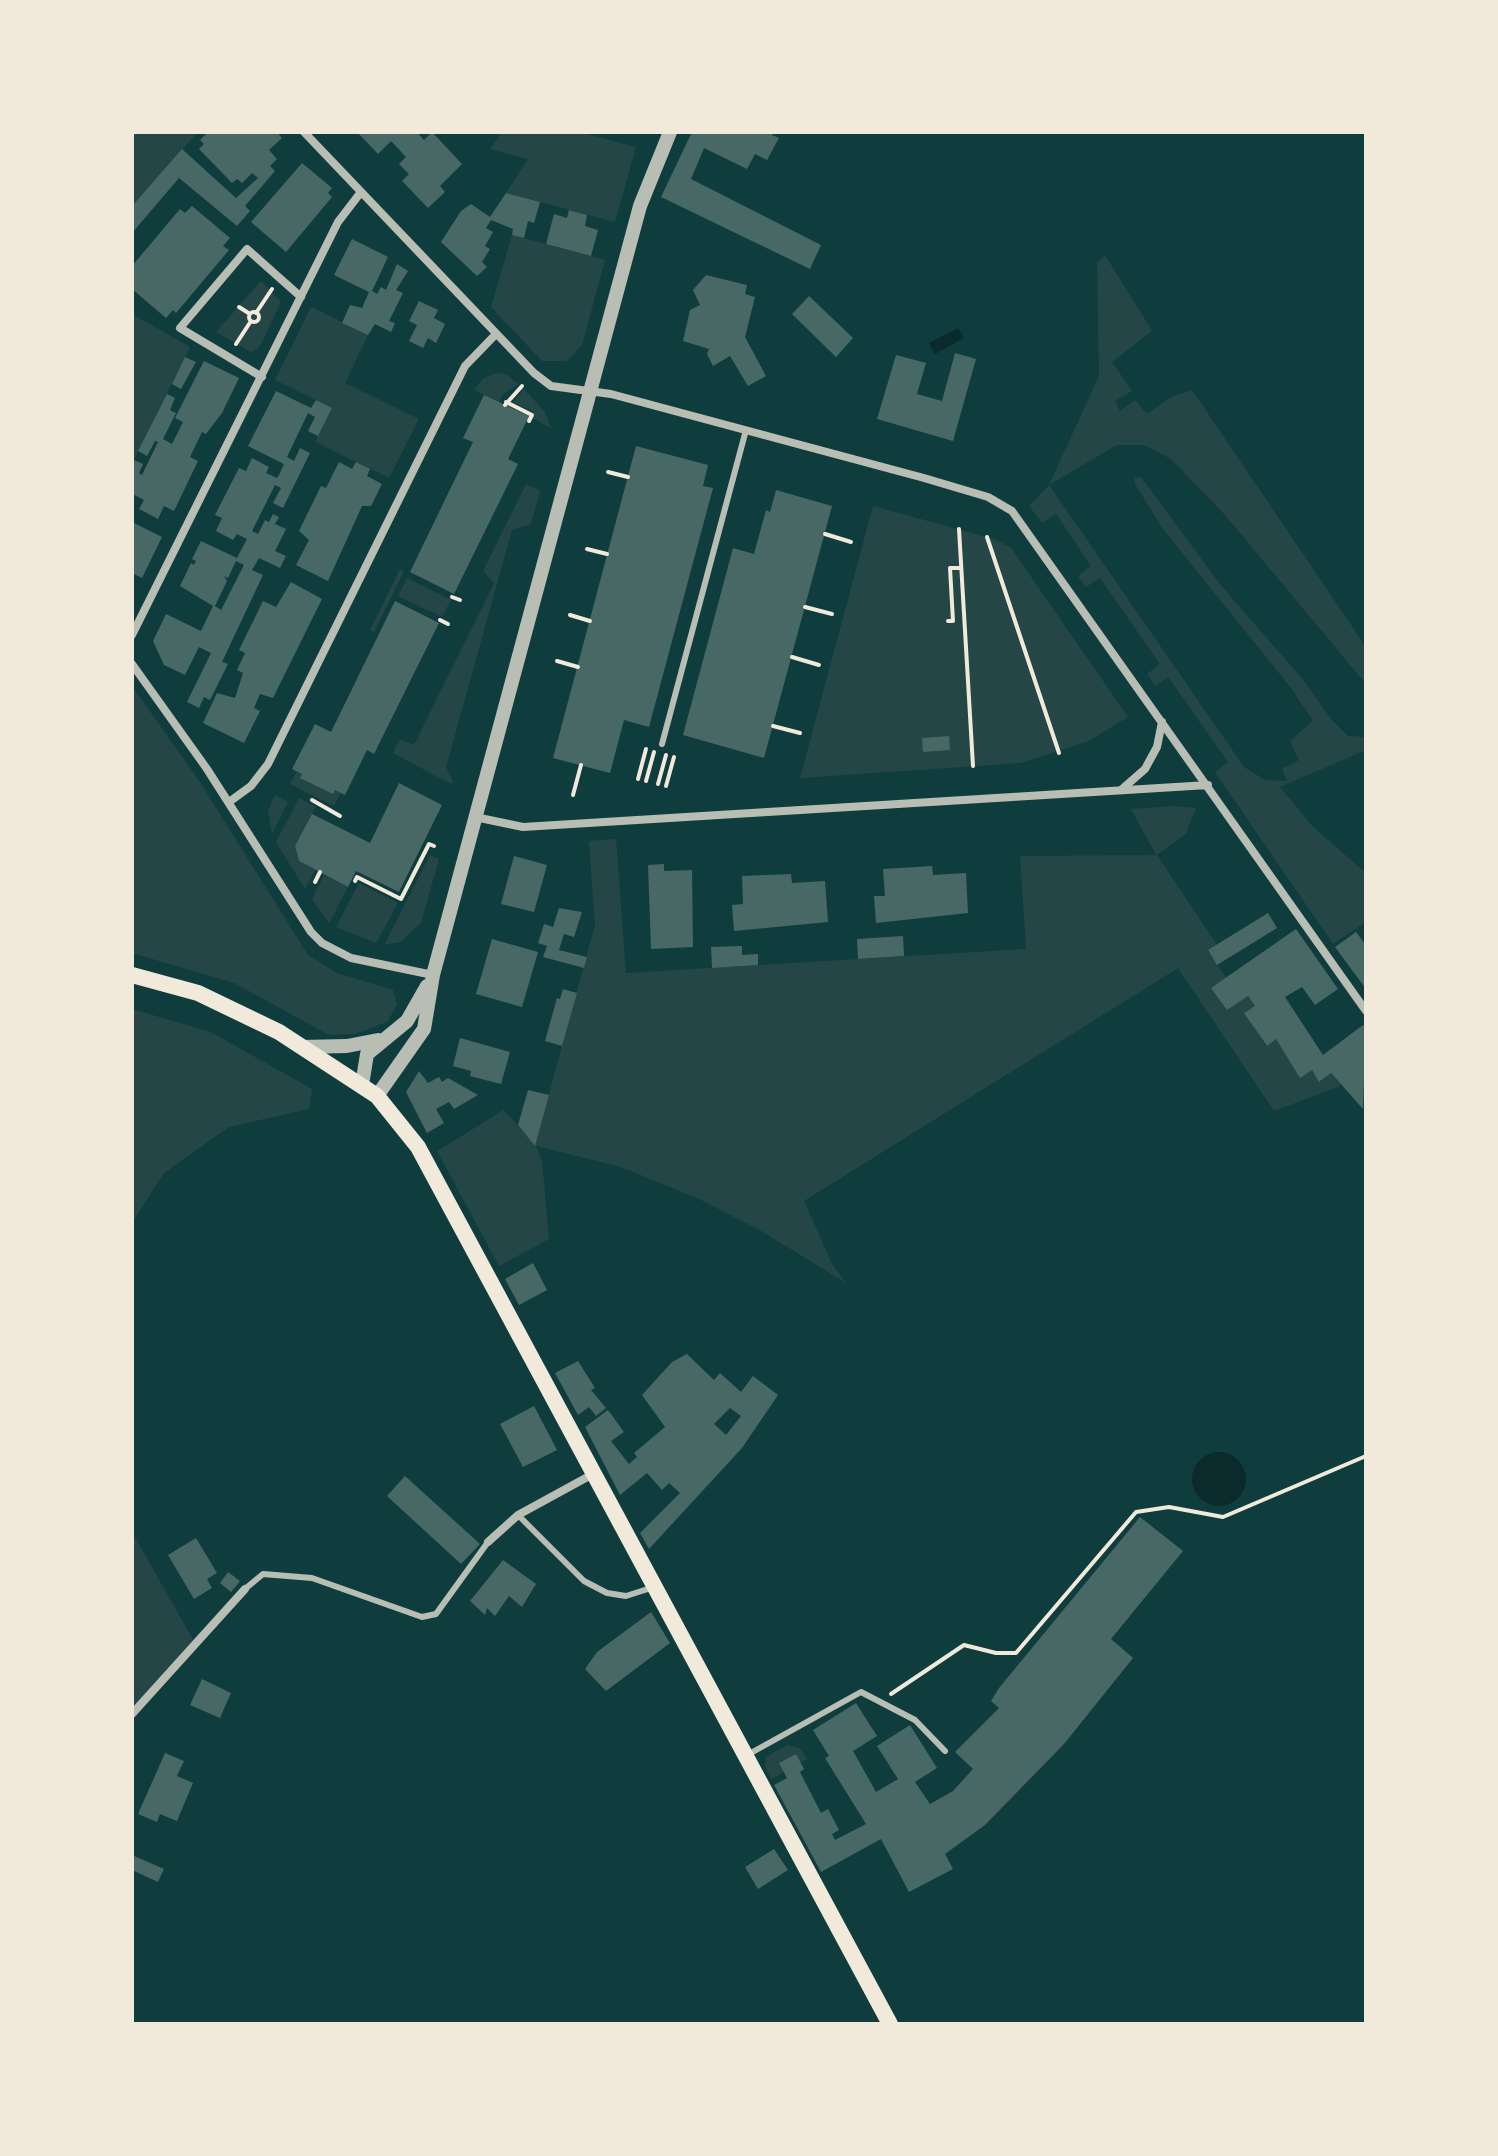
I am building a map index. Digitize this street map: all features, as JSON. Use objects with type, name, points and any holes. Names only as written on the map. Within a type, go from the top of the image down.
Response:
[{"type":"main road","points":[[132,975],[228,1006],[302,1047],[377,1096],[429,1163],[890,2024]]},
{"type":"street","points":[[304,132],[496,334],[545,382],[557,389],[591,392],[746,430],[924,478],[1002,503],[1025,524],[1366,1011]]},
{"type":"street","points":[[661,152],[662,132]]},
{"type":"street","points":[[377,1096],[424,1029],[433,975],[640,206],[670,132]]},
{"type":"street","points":[[132,635],[344,212],[361,192]]},
{"type":"street","points":[[262,377],[180,328],[247,249],[301,297]]},
{"type":"street","points":[[229,802],[251,786],[268,764],[465,366],[496,334]]},
{"type":"street","points":[[132,664],[229,802],[299,916],[322,943],[359,960],[433,975]]},
{"type":"street","points":[[1120,791],[1145,769],[1157,747],[1162,722]]},
{"type":"street","points":[[475,817],[523,827],[1208,785]]},
{"type":"street","points":[[362,1085],[367,1054],[407,1021],[433,975]]},
{"type":"street","points":[[302,1047],[347,1046],[390,1036]]},
{"type":"street","points":[[488,1542],[518,1515],[593,1474]]},
{"type":"street","points":[[132,1714],[245,1589]]},
{"type":"lane","points":[[662,744],[746,430]]},
{"type":"lane","points":[[518,1515],[584,1581],[607,1593],[626,1596],[654,1587]]},
{"type":"lane","points":[[245,1589],[263,1574],[312,1578],[422,1617],[436,1614],[488,1542]]},
{"type":"lane","points":[[744,1756],[861,1692],[915,1720],[945,1751]]},
{"type":"path","points":[[239,307],[250,314],[256,313],[272,289]]},
{"type":"path","points":[[256,313],[258,320]]},
{"type":"path","points":[[236,344],[251,321],[250,314]]},
{"type":"path","points":[[251,321],[258,320],[269,327]]},
{"type":"path","points":[[522,386],[505,403],[532,415],[529,421]]},
{"type":"path","points":[[608,472],[628,477]]},
{"type":"path","points":[[959,529],[973,766]]},
{"type":"path","points":[[825,534],[851,542]]},
{"type":"path","points":[[987,537],[1059,753]]},
{"type":"path","points":[[587,549],[607,554]]},
{"type":"path","points":[[948,621],[953,621],[950,568],[961,568]]},
{"type":"path","points":[[452,597],[460,600]]},
{"type":"path","points":[[805,607],[832,614]]},
{"type":"path","points":[[570,615],[590,621]]},
{"type":"path","points":[[440,620],[448,624]]},
{"type":"path","points":[[792,657],[819,665]]},
{"type":"path","points":[[557,661],[578,667]]},
{"type":"path","points":[[773,726],[800,733]]},
{"type":"path","points":[[638,779],[646,749]]},
{"type":"path","points":[[646,781],[654,752]]},
{"type":"path","points":[[658,784],[666,755]]},
{"type":"path","points":[[666,786],[674,757]]},
{"type":"path","points":[[573,795],[581,765]]},
{"type":"path","points":[[312,800],[340,816]]},
{"type":"path","points":[[355,881],[357,877],[401,902],[429,844],[434,846]]},
{"type":"path","points":[[315,882],[320,872]]},
{"type":"path","points":[[879,1701],[964,1645],[996,1653],[1016,1653],[1136,1512],[1169,1507],[1223,1517],[1366,1456]]},
{"type":"shaded area","points":[[132,132],[198,132],[132,206]]},
{"type":"shaded area","points":[[502,132],[579,132],[636,147],[615,222],[506,193],[528,159],[490,149]]},
{"type":"shaded area","points":[[512,235],[605,260],[582,345],[567,361],[542,361],[491,307]]},
{"type":"shaded area","points":[[1105,255],[1152,331],[1112,362],[1132,391],[1115,401],[1120,411],[1135,400],[1147,414],[1171,397],[1192,390],[1366,647],[1366,684],[1225,515],[1171,459],[1144,445],[1117,445],[1049,485],[1099,376],[1097,262]]},
{"type":"shaded area","points":[[261,281],[281,302],[259,348],[251,352],[216,332]]},
{"type":"shaded area","points":[[311,307],[368,335],[345,383],[419,419],[389,478],[315,442],[332,408],[275,380]]},
{"type":"shaded area","points":[[132,314],[190,347],[132,464]]},
{"type":"shaded area","points":[[958,328],[964,338],[935,354],[929,343]]},
{"type":"shaded area","points":[[495,373],[506,374],[519,384],[503,394],[499,402],[474,390],[483,379]]},
{"type":"shaded area","points":[[524,389],[545,412],[551,428],[532,418],[534,412],[513,402]]},
{"type":"shaded area","points":[[1135,477],[1142,478],[1219,583],[1305,682],[1331,719],[1348,736],[1366,737],[1366,750],[1280,787],[1313,827],[1366,873],[1366,922],[1333,944],[1215,772],[1228,762],[1168,677],[1155,686],[1147,674],[1160,664],[1100,578],[1086,587],[1078,576],[1091,566],[1056,514],[1042,523],[1029,506],[1049,485],[1244,767],[1265,780],[1287,781],[1282,769],[1299,760],[1290,741],[1313,721],[1291,688],[1163,529],[1135,484]]},
{"type":"shaded area","points":[[526,484],[540,491],[531,524],[512,530],[446,767],[453,781],[451,784],[393,753],[400,739],[414,745],[494,583],[483,571]]},
{"type":"shaded area","points":[[873,506],[994,539],[1011,548],[1128,717],[1089,741],[1021,763],[800,778]]},
{"type":"shaded area","points":[[400,569],[404,571],[374,632],[370,630]]},
{"type":"shaded area","points":[[407,578],[451,600],[442,617],[398,596]]},
{"type":"shaded area","points":[[132,686],[198,779],[308,955],[337,973],[393,990],[397,1005],[387,1022],[355,1034],[329,1035],[234,983],[132,953]]},
{"type":"shaded area","points":[[297,771],[302,774],[301,778],[333,794],[335,790],[341,793],[334,806],[290,784]]},
{"type":"shaded area","points":[[275,795],[288,802],[272,834],[268,810]]},
{"type":"shaded area","points":[[299,798],[316,807],[295,846],[299,861],[315,870],[305,889],[276,842]]},
{"type":"shaded area","points":[[1196,808],[1186,834],[1157,855],[1217,945],[1208,951],[1226,978],[1212,989],[1227,1010],[1248,996],[1255,1006],[1245,1013],[1266,1046],[1276,1039],[1300,1077],[1312,1070],[1320,1082],[1331,1073],[1341,1086],[1274,1111],[1178,968],[804,1201],[831,1262],[846,1283],[758,1229],[699,1199],[621,1167],[536,1146],[542,1160],[549,1239],[499,1266],[437,1151],[504,1110],[535,1145],[595,925],[589,841],[616,839],[626,973],[1026,949],[1020,856],[1156,855],[1131,809]]},
{"type":"shaded area","points":[[430,855],[439,859],[421,923],[400,942],[384,945]]},
{"type":"shaded area","points":[[324,875],[348,887],[329,923],[312,899]]},
{"type":"shaded area","points":[[359,883],[398,903],[376,943],[336,927]]},
{"type":"shaded area","points":[[132,1009],[211,1032],[312,1089],[309,1109],[229,1127],[164,1173],[132,1223]]},
{"type":"shaded area","points":[[1219,1452],[1238,1460],[1246,1479],[1238,1498],[1219,1506],[1200,1498],[1192,1479],[1200,1460]]},
{"type":"shaded area","points":[[132,1532],[196,1645],[132,1714]]},
{"type":"shaded area","points":[[787,1745],[800,1748],[807,1759],[800,1762],[796,1754],[784,1772],[771,1779],[765,1766],[766,1757]]},
{"type":"building","points":[[208,132],[277,132],[282,138],[269,150],[277,159],[270,166],[275,171],[245,206],[250,211],[237,226],[179,178],[132,233],[132,206],[182,149],[236,198],[258,178],[252,173],[242,183],[237,179],[232,183],[199,149],[204,144],[200,140]]},
{"type":"building","points":[[357,132],[417,132],[424,140],[432,132],[462,164],[440,186],[445,192],[428,208],[402,181],[409,174],[399,164],[406,157],[391,141],[378,154]]},
{"type":"building","points":[[692,132],[774,132],[772,135],[779,138],[767,160],[755,154],[747,169],[704,148],[691,179],[821,245],[810,269],[661,197]]},
{"type":"building","points":[[302,163],[332,188],[328,193],[332,197],[286,252],[251,222]]},
{"type":"building","points":[[506,193],[540,202],[534,223],[528,221],[524,238],[512,235],[513,229],[491,220],[486,228],[493,232],[485,246],[490,249],[482,262],[487,267],[477,276],[441,242],[461,211],[471,204],[490,217]]},
{"type":"building","points":[[192,206],[230,238],[223,246],[229,250],[176,313],[173,310],[166,318],[132,289],[132,266],[180,209],[185,213]]},
{"type":"building","points":[[569,210],[587,215],[585,226],[598,230],[591,256],[546,244],[554,214],[567,218]]},
{"type":"building","points":[[352,239],[388,257],[372,291],[377,294],[381,287],[386,290],[397,264],[408,271],[396,290],[403,293],[389,321],[395,323],[391,332],[375,324],[368,335],[342,323],[350,305],[362,308],[369,292],[334,275]]},
{"type":"building","points":[[706,275],[747,285],[745,294],[755,297],[745,337],[766,376],[748,386],[730,356],[713,366],[707,354],[709,349],[683,341],[690,310],[700,305],[693,290]]},
{"type":"building","points":[[809,296],[853,338],[836,357],[792,314]]},
{"type":"building","points":[[419,301],[438,310],[434,318],[445,324],[436,343],[428,338],[423,348],[409,341],[417,325],[409,321]]},
{"type":"building","points":[[955,353],[976,359],[953,441],[877,419],[896,355],[926,363],[917,394],[942,401]]},
{"type":"building","points":[[185,357],[196,362],[181,389],[172,384]]},
{"type":"building","points":[[204,361],[239,378],[222,413],[206,434],[202,432],[190,457],[198,461],[174,511],[164,506],[158,519],[139,509],[144,500],[135,495],[132,501],[132,464],[134,460],[143,464],[139,473],[142,475],[158,442],[155,441],[147,456],[138,451],[167,394],[175,398],[170,410],[176,413],[163,439],[172,444],[183,422],[175,418]]},
{"type":"building","points":[[276,391],[311,408],[316,400],[332,408],[318,436],[308,431],[315,417],[308,413],[287,457],[294,461],[300,448],[310,453],[283,508],[273,503],[281,488],[275,485],[252,531],[258,534],[265,520],[269,522],[273,514],[279,517],[275,524],[286,529],[275,551],[286,556],[280,568],[259,558],[252,570],[263,575],[222,662],[228,664],[210,700],[204,697],[199,708],[187,702],[211,653],[199,647],[185,675],[164,665],[153,641],[166,614],[201,631],[213,606],[180,586],[191,563],[194,565],[196,561],[192,559],[201,541],[237,558],[247,539],[237,534],[233,540],[216,531],[222,518],[215,515],[239,468],[246,471],[252,458],[269,467],[266,473],[277,478],[280,473],[284,464],[248,446]],"holes":[[[236,561],[244,565],[221,610],[215,606],[227,581],[224,576],[228,578]]]},
{"type":"building","points":[[484,395],[529,416],[508,459],[518,464],[454,594],[410,572],[473,442],[463,438]]},
{"type":"building","points":[[636,446],[708,465],[703,486],[713,488],[649,727],[624,720],[610,773],[553,758]]},
{"type":"building","points":[[339,462],[352,469],[356,462],[370,469],[367,476],[382,484],[371,506],[362,506],[328,581],[296,565],[309,540],[299,531],[321,486],[326,488]]},
{"type":"building","points":[[776,490],[832,506],[764,758],[683,735],[733,548],[754,554],[766,510],[770,512]]},
{"type":"building","points":[[132,522],[162,537],[142,578],[132,573]]},
{"type":"building","points":[[291,582],[322,599],[273,698],[260,694],[254,708],[260,711],[244,743],[203,723],[217,693],[235,698],[243,673],[237,670],[245,653],[239,650],[263,601],[276,607]]},
{"type":"building","points":[[395,601],[439,623],[374,754],[367,750],[345,795],[335,790],[333,794],[300,778],[302,774],[292,769],[315,724],[331,732]]},
{"type":"building","points":[[949,736],[950,750],[923,752],[922,738]]},
{"type":"building","points":[[399,783],[442,805],[399,892],[356,871],[348,887],[299,861],[295,846],[312,814],[370,843]]},
{"type":"building","points":[[514,856],[547,865],[534,912],[501,904]]},
{"type":"building","points":[[664,864],[664,871],[692,870],[693,947],[651,949],[648,865]]},
{"type":"building","points":[[932,866],[933,875],[966,873],[968,913],[876,923],[874,896],[885,896],[883,869]]},
{"type":"building","points":[[791,874],[792,883],[825,881],[828,922],[734,931],[732,905],[743,904],[742,876]]},
{"type":"building","points":[[559,908],[582,912],[574,937],[564,934],[559,950],[587,957],[584,968],[543,957],[547,946],[538,943],[544,924],[553,927]]},
{"type":"building","points":[[1268,913],[1277,928],[1217,965],[1208,950]]},
{"type":"building","points":[[1296,929],[1338,989],[1315,1005],[1302,987],[1285,997],[1323,1055],[1363,1025],[1366,1029],[1363,1109],[1331,1073],[1319,1082],[1312,1070],[1300,1078],[1276,1039],[1267,1046],[1244,1013],[1255,1006],[1248,996],[1227,1010],[1211,988]]},
{"type":"building","points":[[1356,932],[1366,945],[1366,989],[1335,947]]},
{"type":"building","points":[[903,936],[904,956],[858,959],[857,939]]},
{"type":"building","points":[[492,939],[538,952],[522,1007],[476,994]]},
{"type":"building","points":[[742,946],[742,955],[758,954],[758,965],[712,968],[711,947]]},
{"type":"building","points":[[563,989],[577,993],[562,1046],[545,1041],[557,998],[560,999]]},
{"type":"building","points":[[460,1038],[510,1052],[501,1084],[470,1076],[471,1071],[453,1066]]},
{"type":"building","points":[[419,1071],[428,1083],[439,1077],[442,1082],[448,1078],[478,1095],[454,1109],[449,1102],[436,1109],[444,1123],[427,1133],[406,1092]]},
{"type":"building","points":[[528,1090],[549,1095],[535,1146],[518,1125]]},
{"type":"building","points":[[533,1263],[547,1290],[519,1305],[505,1279]]},
{"type":"building","points":[[687,1354],[714,1380],[720,1373],[741,1392],[753,1376],[778,1395],[742,1448],[649,1549],[640,1533],[680,1493],[669,1483],[662,1490],[647,1473],[620,1495],[585,1427],[608,1410],[624,1432],[611,1441],[629,1464],[637,1457],[634,1453],[665,1427],[642,1395],[672,1362]],"holes":[[[730,1408],[741,1416],[726,1435],[714,1424]]]},
{"type":"building","points":[[578,1361],[595,1388],[591,1390],[606,1408],[596,1416],[589,1407],[578,1415],[555,1373]]},
{"type":"building","points":[[534,1406],[557,1450],[523,1467],[500,1424]]},
{"type":"building","points":[[405,1476],[480,1544],[461,1564],[387,1496]]},
{"type":"building","points":[[1140,1517],[1183,1551],[1111,1639],[1133,1658],[1064,1744],[985,1825],[945,1854],[953,1869],[909,1892],[881,1839],[821,1872],[774,1785],[787,1778],[779,1763],[796,1754],[804,1769],[800,1772],[821,1813],[828,1809],[839,1830],[832,1834],[835,1840],[866,1824],[825,1758],[829,1756],[813,1730],[856,1703],[877,1736],[853,1751],[876,1792],[898,1779],[877,1746],[910,1725],[937,1768],[915,1782],[930,1804],[953,1791],[973,1769],[955,1752],[999,1708],[991,1701],[999,1688]]},
{"type":"building","points":[[196,1538],[217,1573],[207,1579],[212,1588],[194,1599],[168,1555]]},
{"type":"building","points":[[503,1560],[536,1584],[522,1607],[509,1596],[495,1616],[487,1608],[485,1615],[470,1601]]},
{"type":"building","points":[[228,1572],[240,1581],[231,1592],[220,1583]]},
{"type":"building","points":[[651,1612],[670,1643],[606,1691],[585,1669],[597,1652]]},
{"type":"building","points":[[202,1679],[231,1693],[220,1718],[190,1705]]},
{"type":"building","points":[[165,1753],[184,1761],[177,1776],[193,1783],[177,1821],[160,1814],[157,1822],[138,1814]]},
{"type":"building","points":[[774,1849],[788,1870],[758,1889],[745,1867]]},
{"type":"building","points":[[132,1855],[164,1869],[158,1882],[132,1870]]}]
